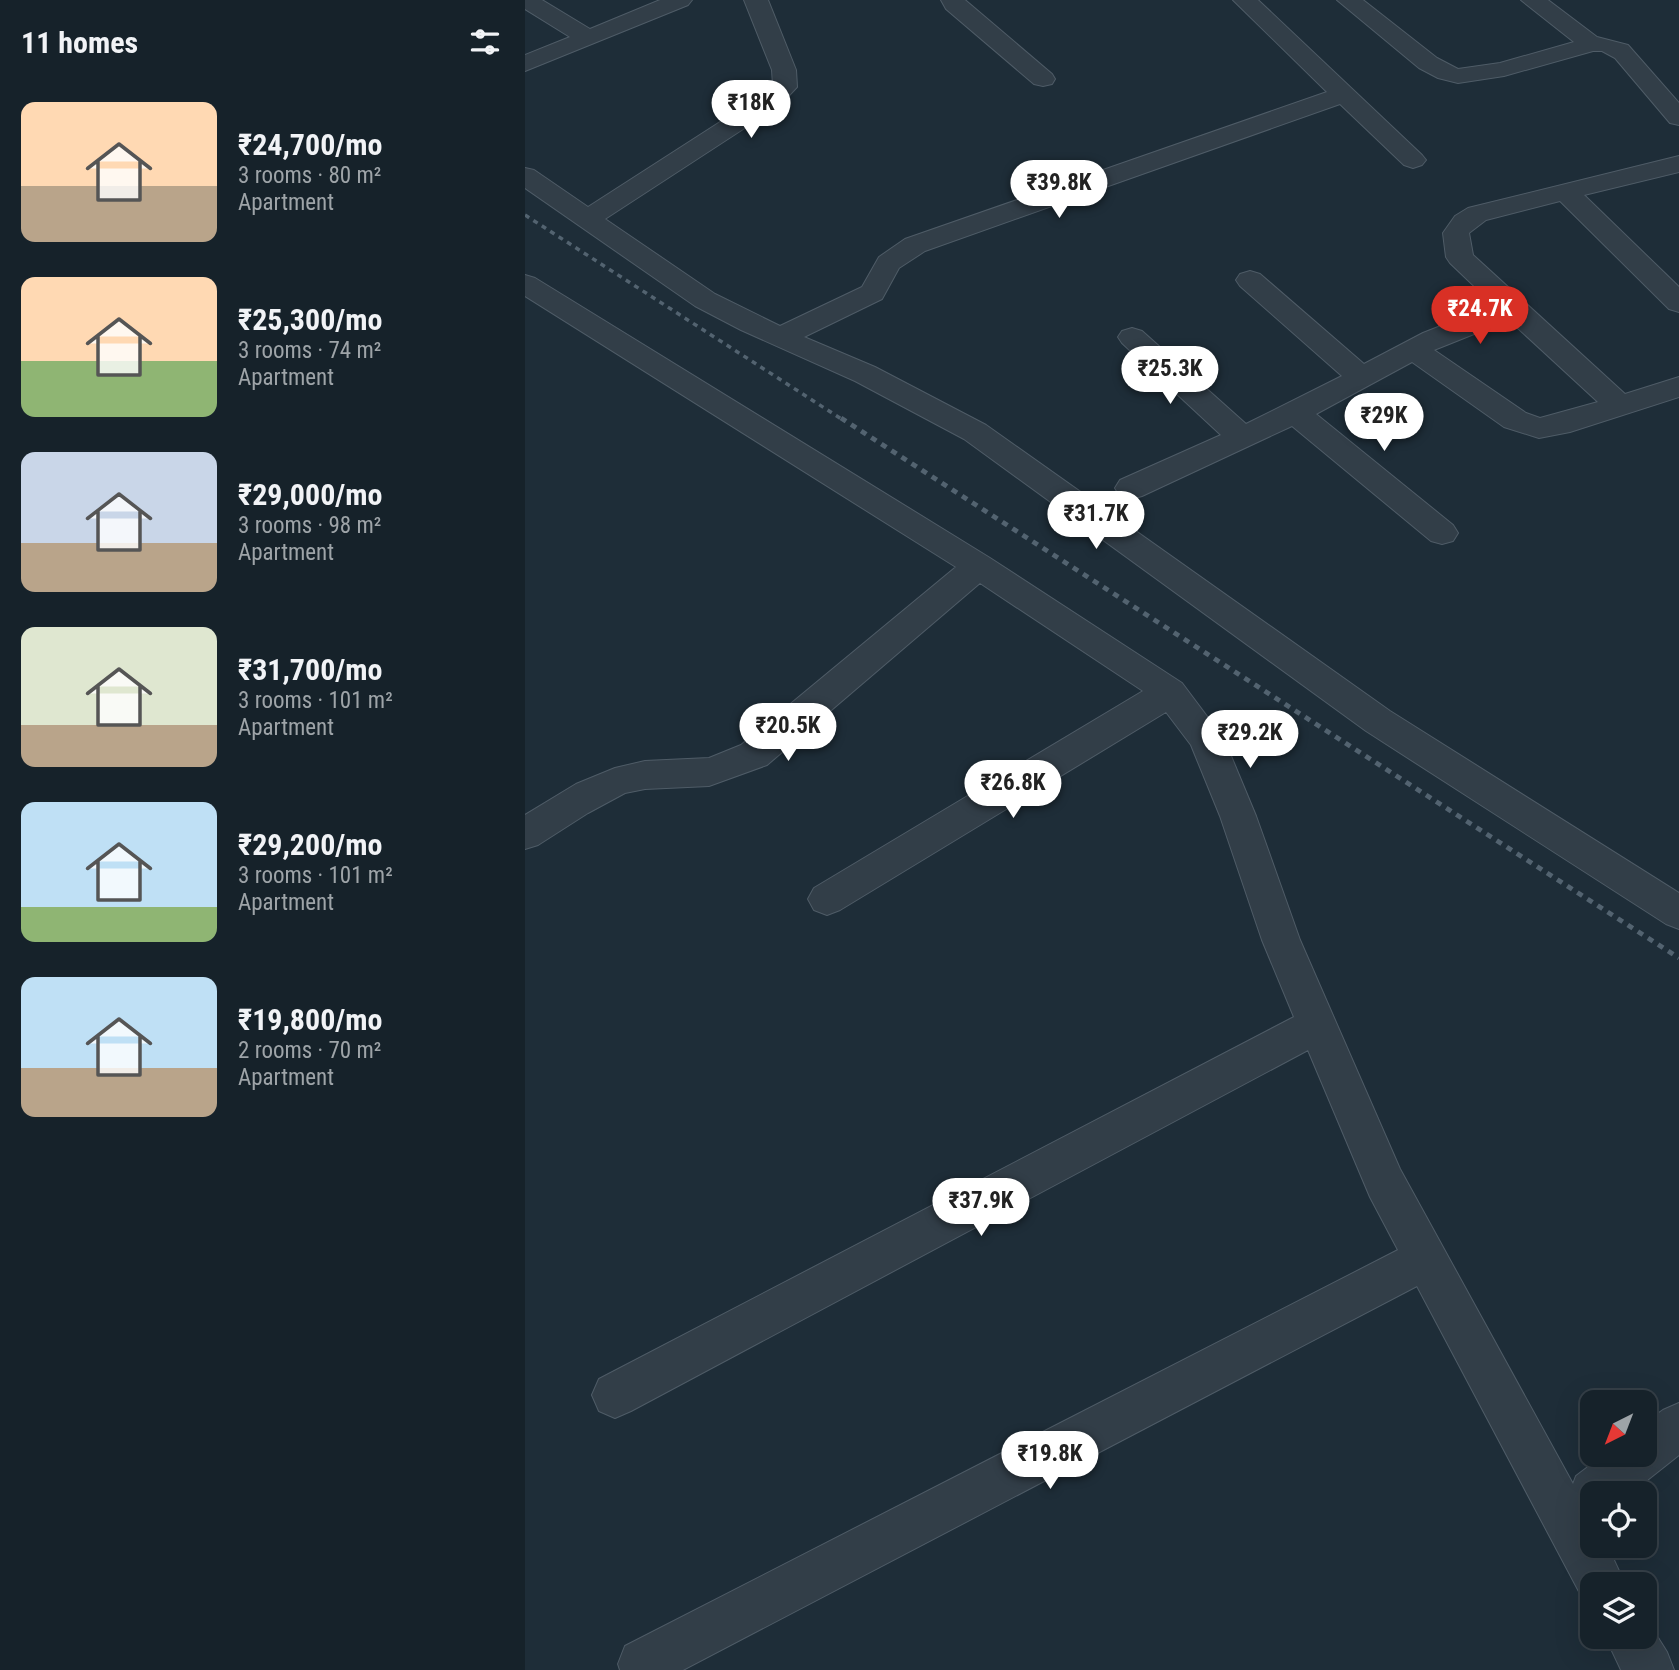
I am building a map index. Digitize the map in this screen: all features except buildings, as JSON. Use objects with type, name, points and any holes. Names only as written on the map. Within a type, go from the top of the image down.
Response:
[{"type":"street","points":[[526,0],[588,38]]},
{"type":"street","points":[[525,64],[680,0]]},
{"type":"street","points":[[586,220],[771,100],[785,87],[784,71],[756,0]]},
{"type":"street","points":[[953,0],[954,4],[1043,79]]},
{"type":"street","points":[[1245,0],[1413,160]]},
{"type":"street","points":[[1349,0],[1428,63],[1442,71],[1460,76],[1602,43],[1623,53],[1679,118]]},
{"type":"street","points":[[1533,0],[1592,44]]},
{"type":"street","points":[[780,337],[872,293],[881,284],[886,266],[896,256],[915,245],[1344,94]]},
{"type":"street","points":[[1619,405],[1460,257],[1456,233],[1464,222],[1477,214],[1679,164]]},
{"type":"street","points":[[525,176],[705,300],[865,374],[975,432],[1378,720],[1679,914]]},
{"type":"street","points":[[1565,192],[1679,303]]},
{"type":"street","points":[[1250,280],[1361,377]]},
{"type":"street","points":[[525,284],[979,566],[1170,692],[1206,739],[1238,816],[1281,940],[1385,1184],[1426,1258],[1580,1495]]},
{"type":"street","points":[[1131,488],[1294,413],[1413,349],[1513,308]]},
{"type":"street","points":[[1132,337],[1242,437]]},
{"type":"street","points":[[1413,349],[1515,420],[1539,428],[1559,425],[1679,387]]},
{"type":"street","points":[[1294,413],[1442,533]]},
{"type":"street","points":[[525,834],[589,796],[625,779],[651,773],[725,769],[754,755],[979,566]]},
{"type":"street","points":[[827,899],[1170,692]]},
{"type":"street","points":[[615,1395],[1318,1025]]},
{"type":"street","points":[[643,1664],[1426,1258]]},
{"type":"street","points":[[1657,1443],[1679,1426]]},
{"type":"street","points":[[1608,1481],[1626,1467]]},
{"type":"street","points":[[1637,1649],[1649,1670]]},
{"type":"railway","points":[[525,215],[843,420]]},
{"type":"railway","points":[[841,418],[1679,958]]}]
